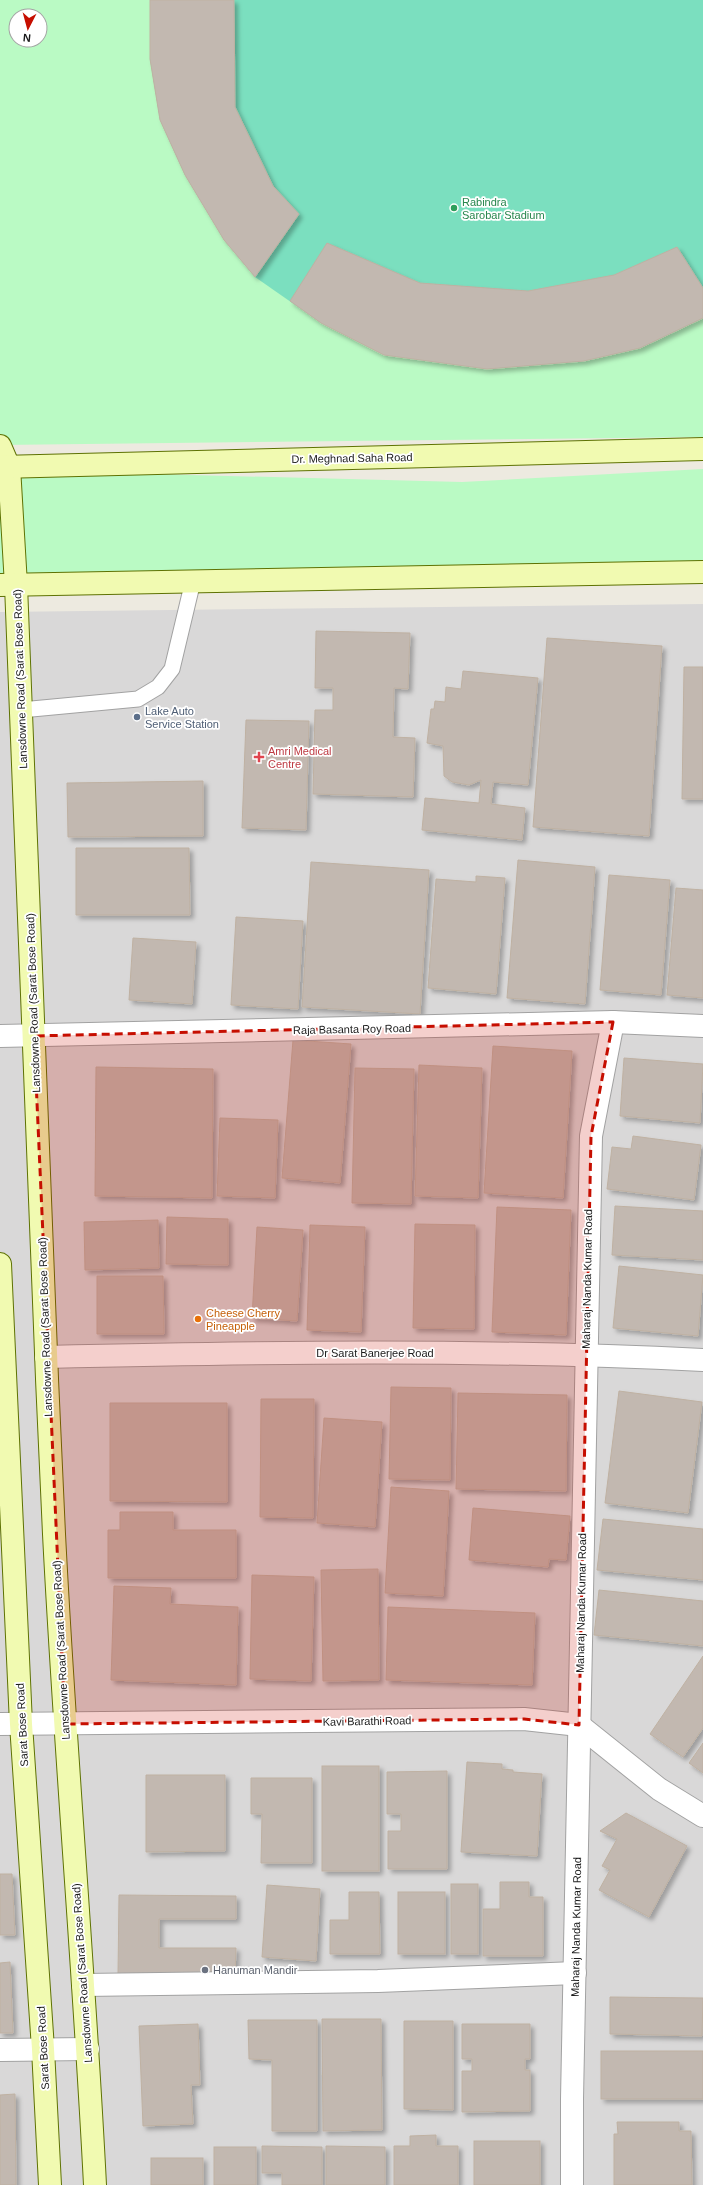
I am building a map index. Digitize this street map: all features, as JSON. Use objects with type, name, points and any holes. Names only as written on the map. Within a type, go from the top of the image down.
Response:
[{"type":"main road","name":"Lansdowne Road (Sarat Bose Road)","points":[[0,446],[5,467],[8,585],[21,710],[46,1356],[65,1724],[88,2049],[95,2185]]},
{"type":"main road","name":"Dr. Meghnad Saha Road","points":[[5,467],[703,449]]},
{"type":"main road","points":[[8,585],[703,572]]},
{"type":"main road","name":"Sarat Bose Road","points":[[0,1264],[3,1357],[21,1724],[43,2050],[50,2185]]},
{"type":"street","name":"Raja Basanta Roy Road","points":[[0,1036],[613,1022],[703,1026]]},
{"type":"street","name":"Maharaj Nanda Kumar Road","points":[[572,2185],[572,2100],[591,1136],[613,1022]]},
{"type":"street","name":"Dr Sarat Banerjee Road","points":[[46,1356],[267,1352],[586,1354],[703,1360]]},
{"type":"street","name":"Kavi Barathi Road","points":[[0,1724],[524,1719],[579,1725]]},
{"type":"street","points":[[579,1725],[659,1789],[703,1816]]},
{"type":"street","points":[[83,1985],[378,1981],[575,1973]]},
{"type":"street","points":[[0,2050],[88,2049]]},
{"type":"lane","points":[[21,710],[138,699],[158,687],[172,669],[193,581]]},
{"type":"highlighted area","points":[[613,1022],[591,1136],[579,1725],[524,1719],[65,1724],[34,1036]]},
{"type":"shaded area","points":[[703,604],[703,2185],[0,2185],[0,612]]},
{"type":"green space","points":[[0,0],[703,0],[703,437],[0,445]]},
{"type":"green space","name":"Rabindra Sarobar Stadium","points":[[150,0],[703,0],[703,318],[640,348],[584,361],[487,369],[321,323],[255,277],[224,240],[185,175],[160,120],[150,59]]},
{"type":"green space","points":[[703,469],[703,562],[678,561],[0,577],[0,470],[462,482]]},
{"type":"building","points":[[150,0],[234,0],[235,107],[273,186],[299,214],[255,277],[224,240],[185,175],[160,120],[150,59]]},
{"type":"building","points":[[327,243],[420,283],[528,291],[614,275],[677,247],[703,288],[703,318],[640,348],[584,361],[487,369],[384,355],[321,323],[290,301]]},
{"type":"building","points":[[316,631],[410,633],[408,689],[394,688],[393,737],[415,738],[413,797],[313,794],[315,710],[333,710],[333,688],[315,688]]},
{"type":"building","points":[[547,638],[662,646],[649,836],[533,827]]},
{"type":"building","points":[[684,667],[703,667],[703,799],[682,799]]},
{"type":"building","points":[[463,671],[538,678],[528,785],[493,782],[491,804],[525,808],[522,840],[422,830],[425,798],[479,803],[481,780],[469,785],[452,782],[444,776],[443,746],[427,743],[431,709],[434,709],[435,701],[445,702],[446,687],[461,689]]},
{"type":"building","points":[[246,720],[309,721],[306,830],[242,828]]},
{"type":"building","points":[[203,781],[203,836],[68,837],[67,783]]},
{"type":"building","points":[[76,848],[189,848],[190,915],[76,915]]},
{"type":"building","points":[[518,860],[595,867],[585,1004],[507,998]]},
{"type":"building","points":[[311,862],[429,870],[420,1014],[302,1007]]},
{"type":"building","points":[[609,875],[670,880],[661,995],[600,990]]},
{"type":"building","points":[[476,876],[505,878],[496,994],[428,988],[436,879],[476,882]]},
{"type":"building","points":[[676,888],[703,890],[703,998],[667,995]]},
{"type":"building","points":[[236,917],[303,921],[298,1009],[231,1005]]},
{"type":"building","points":[[133,938],[196,942],[192,1004],[129,1000]]},
{"type":"building","points":[[293,1040],[351,1044],[340,1183],[282,1178]]},
{"type":"building","points":[[493,1046],[572,1051],[563,1198],[484,1193]]},
{"type":"building","points":[[624,1058],[703,1064],[700,1123],[620,1116]]},
{"type":"building","points":[[419,1065],[482,1068],[478,1198],[415,1196]]},
{"type":"building","points":[[96,1067],[213,1069],[212,1198],[95,1196]]},
{"type":"building","points":[[355,1068],[414,1069],[411,1204],[352,1203]]},
{"type":"building","points":[[220,1118],[278,1120],[275,1198],[217,1196]]},
{"type":"building","points":[[633,1136],[701,1145],[694,1200],[607,1189],[612,1147],[631,1149]]},
{"type":"building","points":[[615,1206],[703,1211],[703,1260],[612,1255]]},
{"type":"building","points":[[497,1207],[571,1210],[566,1335],[492,1332]]},
{"type":"building","points":[[167,1217],[228,1219],[228,1265],[166,1264]]},
{"type":"building","points":[[158,1220],[159,1268],[85,1270],[84,1222]]},
{"type":"building","points":[[415,1224],[475,1225],[474,1329],[413,1328]]},
{"type":"building","points":[[310,1225],[365,1227],[361,1332],[307,1330]]},
{"type":"building","points":[[257,1227],[303,1230],[297,1321],[252,1318]]},
{"type":"building","points":[[619,1266],[703,1275],[698,1336],[613,1328]]},
{"type":"building","points":[[97,1276],[163,1276],[164,1334],[97,1334]]},
{"type":"building","points":[[391,1387],[451,1388],[450,1480],[389,1479]]},
{"type":"building","points":[[619,1391],[702,1402],[688,1513],[605,1503]]},
{"type":"building","points":[[458,1393],[567,1395],[566,1491],[456,1489]]},
{"type":"building","points":[[261,1399],[314,1399],[313,1518],[260,1517]]},
{"type":"building","points":[[110,1403],[227,1403],[227,1502],[110,1501]]},
{"type":"building","points":[[324,1418],[382,1422],[375,1527],[317,1523]]},
{"type":"building","points":[[391,1487],[449,1491],[443,1596],[385,1593]]},
{"type":"building","points":[[473,1508],[570,1516],[566,1560],[549,1559],[548,1567],[469,1560]]},
{"type":"building","points":[[120,1512],[173,1512],[173,1530],[236,1530],[236,1578],[108,1578],[108,1530],[120,1530]]},
{"type":"building","points":[[603,1519],[703,1529],[703,1580],[597,1570]]},
{"type":"building","points":[[378,1569],[379,1680],[323,1681],[321,1570]]},
{"type":"building","points":[[252,1575],[314,1577],[311,1681],[250,1679]]},
{"type":"building","points":[[114,1586],[171,1588],[170,1604],[238,1607],[236,1685],[111,1680]]},
{"type":"building","points":[[599,1590],[703,1601],[703,1646],[594,1635]]},
{"type":"building","points":[[388,1607],[535,1613],[532,1685],[386,1680]]},
{"type":"building","points":[[703,1656],[703,1728],[683,1757],[650,1734]]},
{"type":"building","points":[[703,1743],[703,1773],[689,1763]]},
{"type":"building","points":[[467,1762],[502,1764],[502,1769],[513,1770],[513,1772],[542,1774],[537,1856],[461,1852]]},
{"type":"building","points":[[322,1766],[379,1766],[379,1871],[322,1871]]},
{"type":"building","points":[[447,1771],[447,1869],[388,1869],[388,1831],[401,1831],[401,1814],[387,1814],[387,1772]]},
{"type":"building","points":[[146,1775],[225,1775],[225,1851],[146,1852]]},
{"type":"building","points":[[251,1778],[312,1778],[312,1863],[261,1863],[262,1814],[251,1814]]},
{"type":"building","points":[[626,1813],[687,1846],[649,1917],[599,1890],[610,1870],[602,1866],[617,1839],[600,1831]]},
{"type":"building","points":[[0,1874],[12,1874],[15,1935],[0,1935]]},
{"type":"building","points":[[500,1882],[529,1882],[529,1897],[543,1897],[543,1956],[483,1956],[483,1909],[500,1909]]},
{"type":"building","points":[[451,1884],[478,1884],[478,1954],[451,1954]]},
{"type":"building","points":[[267,1885],[320,1889],[316,1961],[262,1957]]},
{"type":"building","points":[[349,1892],[379,1892],[380,1954],[330,1954],[330,1920],[349,1920]]},
{"type":"building","points":[[398,1892],[445,1892],[445,1954],[398,1954]]},
{"type":"building","points":[[119,1895],[236,1896],[236,1919],[159,1919],[159,1948],[236,1948],[235,1975],[118,1974]]},
{"type":"building","points":[[10,1962],[13,2033],[0,2033],[0,1963]]},
{"type":"building","points":[[610,1997],[703,1998],[702,2036],[610,2034]]},
{"type":"building","points":[[322,2019],[381,2019],[382,2130],[323,2131]]},
{"type":"building","points":[[248,2020],[317,2020],[317,2131],[272,2131],[272,2060],[249,2059]]},
{"type":"building","points":[[404,2021],[453,2021],[453,2110],[404,2109]]},
{"type":"building","points":[[198,2024],[200,2085],[191,2085],[193,2124],[143,2126],[139,2026]]},
{"type":"building","points":[[462,2024],[530,2024],[530,2059],[525,2059],[525,2070],[530,2070],[530,2111],[462,2112],[462,2071],[472,2071],[472,2059],[462,2059]]},
{"type":"building","points":[[601,2051],[703,2051],[703,2099],[601,2099]]},
{"type":"building","points":[[15,2094],[16,2185],[0,2185],[0,2095]]},
{"type":"building","points":[[617,2122],[679,2122],[679,2131],[691,2131],[692,2185],[614,2185],[614,2134],[618,2134]]},
{"type":"building","points":[[436,2135],[436,2146],[458,2146],[458,2185],[394,2185],[394,2146],[410,2146],[410,2136]]},
{"type":"building","points":[[474,2141],[540,2141],[540,2185],[474,2185]]},
{"type":"building","points":[[262,2146],[322,2147],[322,2185],[282,2185],[282,2173],[262,2173]]},
{"type":"building","points":[[326,2146],[385,2147],[385,2185],[326,2185]]},
{"type":"building","points":[[214,2147],[256,2147],[256,2185],[214,2185]]},
{"type":"building","points":[[151,2158],[203,2158],[203,2185],[151,2185]]},
{"type":"place","name":"Rabindra Sarobar Stadium","points":[[454,208]]},
{"type":"place","name":"Lake Auto Service Station","points":[[137,717]]},
{"type":"place","name":"Amri Medical Centre","points":[[259,757]]},
{"type":"place","name":"Cheese Cherry Pineapple","points":[[198,1319]]},
{"type":"place","name":"Hanuman Mandir","points":[[205,1970]]}]
